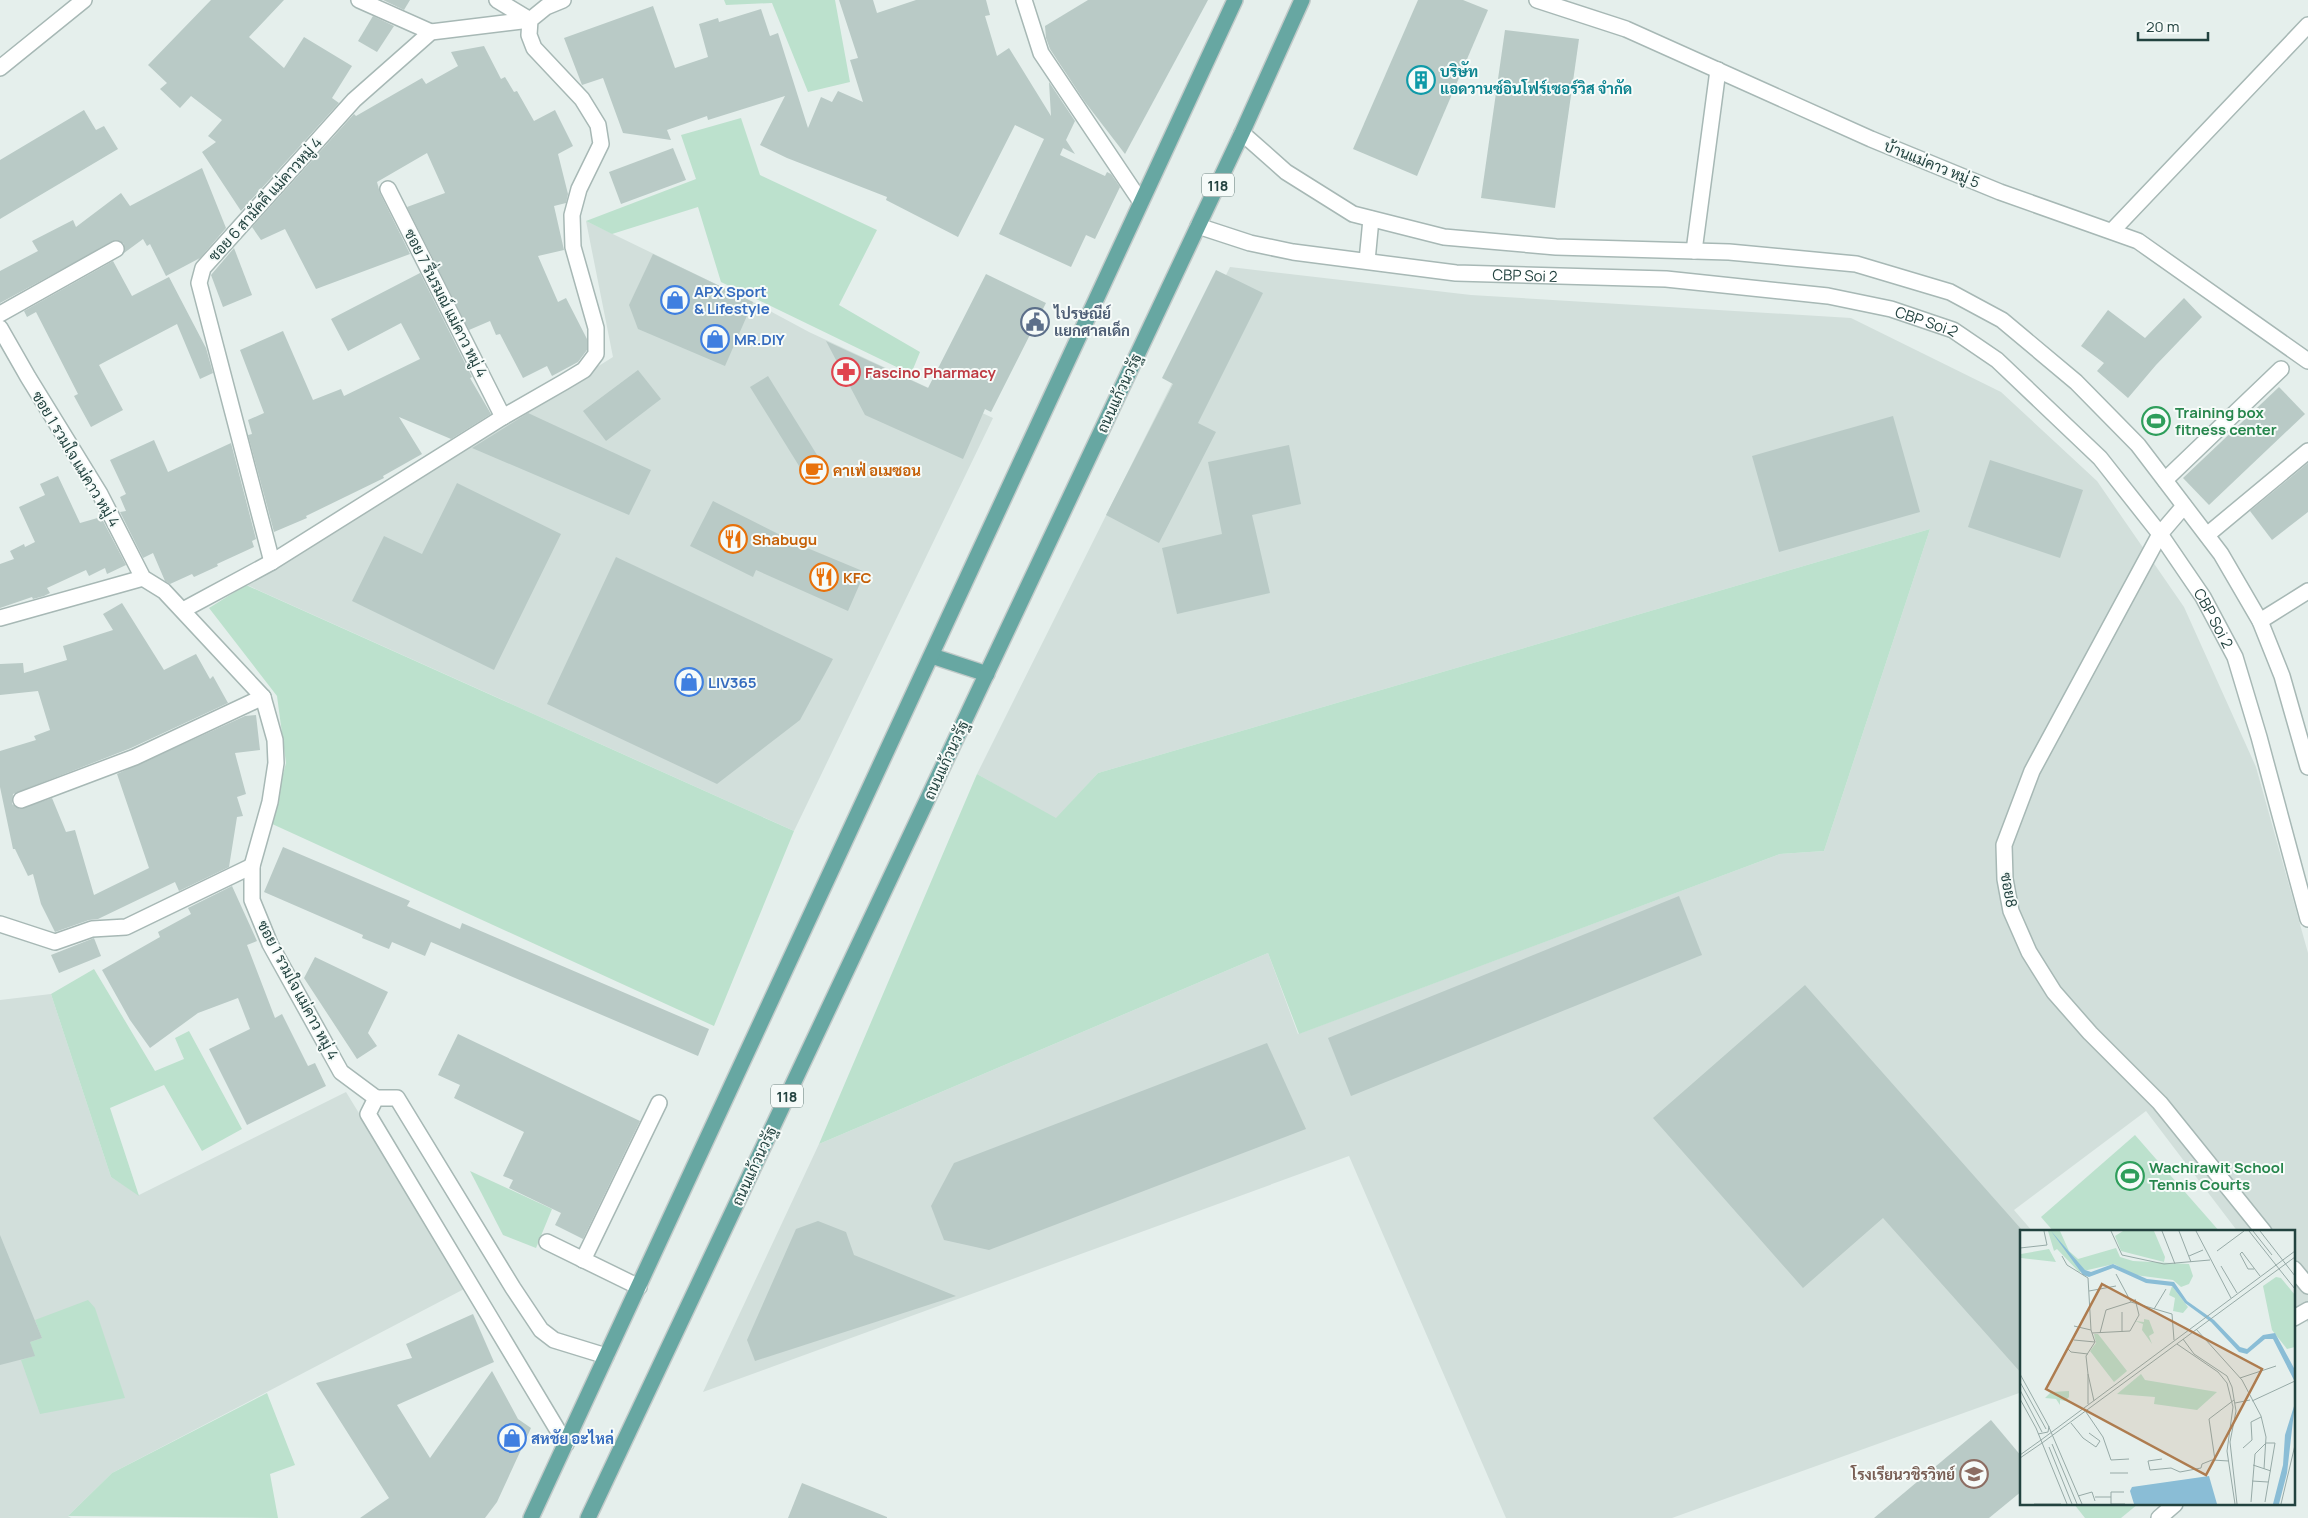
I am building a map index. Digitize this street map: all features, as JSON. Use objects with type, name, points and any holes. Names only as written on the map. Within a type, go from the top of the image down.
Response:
[{"type":"main road","points":[[531,1518],[1236,0]]},
{"type":"main road","name":"ถนนแก้วนวรัฐ","points":[[588,1518],[1242,133],[1302,0]]},
{"type":"main road","points":[[932,656],[987,674]]},
{"type":"street","points":[[358,0],[431,32],[530,20],[546,7],[563,0]]},
{"type":"street","points":[[497,0],[530,20]]},
{"type":"street","points":[[1024,0],[1041,53],[1141,202]]},
{"type":"street","name":"บ้านแม่คาว หมู่ 5","points":[[1538,0],[1626,29],[1908,154],[2000,192],[2138,241],[2308,361]]},
{"type":"street","points":[[0,68],[80,1]]},
{"type":"street","points":[[183,610],[272,562],[504,417],[584,370],[596,354],[596,328],[573,247],[572,215],[579,189],[601,144],[598,125],[582,99],[534,48],[528,35],[530,20]]},
{"type":"street","points":[[2112,231],[2308,25]]},
{"type":"street","name":"ซอย 6 สามัคคี แม่คาวหมู่ 4","points":[[272,562],[199,283],[203,268],[354,100],[431,32]]},
{"type":"street","points":[[1694,251],[1718,70]]},
{"type":"street","name":"CBP Soi 2","points":[[1242,133],[1286,172],[1353,214],[1444,237],[1556,246],[1729,252],[1856,264],[1950,292],[2002,320],[2076,382],[2138,444],[2221,554],[2260,621],[2282,676],[2308,767]]},
{"type":"street","name":"ซอย 7 รื่นรมณ์ แม่คาว หมู่ 4","points":[[388,189],[504,417]]},
{"type":"street","points":[[1367,261],[1371,218]]},
{"type":"street","name":"CBP Soi 2","points":[[1198,226],[1250,243],[1293,252],[1456,273],[1666,279],[1795,292],[1891,309],[1953,330],[1997,360],[2100,458],[2160,534],[2203,597],[2235,657],[2259,737],[2308,919]]},
{"type":"street","points":[[0,314],[116,249]]},
{"type":"street","name":"ซอย 1 รวมใจ แม่คาว หมู่ 4","points":[[0,328],[100,494],[143,578],[164,591],[263,697],[275,740],[276,764],[270,802],[252,866],[252,900],[270,944],[342,1072],[376,1098]]},
{"type":"street","points":[[2165,480],[2281,370]]},
{"type":"street","points":[[2207,535],[2308,451]]},
{"type":"street","name":"ซอย8","points":[[2184,506],[2160,534],[2032,772],[2004,845],[2005,879],[2015,920],[2029,952],[2054,992],[2090,1033],[2160,1103],[2262,1230]]},
{"type":"street","points":[[0,618],[143,578]]},
{"type":"street","points":[[2260,621],[2308,591]]},
{"type":"street","points":[[21,800],[135,757],[263,697]]},
{"type":"street","points":[[0,924],[55,942],[92,929],[126,927],[252,866]]},
{"type":"street","points":[[566,1444],[368,1114],[376,1098],[397,1098],[513,1288],[541,1330],[554,1340],[606,1356]]},
{"type":"street","points":[[583,1260],[659,1103]]},
{"type":"street","points":[[547,1242],[639,1287]]},
{"type":"street","points":[[2296,1271],[2308,1286]]},
{"type":"street","points":[[2296,1317],[2308,1310]]},
{"type":"street","points":[[2159,1518],[2172,1506]]},
{"type":"shaded area","points":[[586,221],[753,302],[809,332],[993,418],[794,831],[247,585],[613,357]]},
{"type":"shaded area","points":[[1230,267],[1471,295],[1851,318],[2001,392],[2097,481],[2184,607],[2256,767],[2308,953],[2308,1323],[2296,1308],[2296,1230],[2236,1230],[2146,1111],[2014,1210],[2031,1230],[2020,1230],[2020,1393],[1672,1518],[1506,1518],[1349,1156],[703,1392],[819,1144],[1268,953],[1298,1034],[1780,854],[1824,851],[1930,529],[1098,773],[1056,819],[977,774]]},
{"type":"shaded area","points":[[51,994],[111,1177],[139,1195],[346,1092],[466,1288],[112,1473],[68,1516],[71,1518],[0,1518],[0,1000]]},
{"type":"green space","points":[[724,0],[835,0],[850,82],[808,92],[772,3],[726,5]]},
{"type":"green space","points":[[741,118],[760,175],[877,230],[839,305],[920,352],[911,374],[721,282],[698,207],[612,234],[586,221],[696,179],[681,135]]},
{"type":"green space","points":[[1930,529],[1824,851],[1780,854],[1299,1034],[1268,953],[819,1144],[977,774],[1056,818],[1098,773]]},
{"type":"green space","points":[[246,585],[794,831],[714,1026],[270,823],[286,763],[277,696],[209,608]]},
{"type":"green space","points":[[94,969],[155,1071],[184,1059],[175,1038],[189,1031],[242,1129],[202,1151],[164,1085],[110,1108],[139,1196],[111,1177],[51,994]]},
{"type":"green space","name":"Wachirawit School Tennis Courts","points":[[2135,1135],[2218,1230],[2052,1230],[2041,1217]]},
{"type":"green space","points":[[470,1171],[552,1209],[536,1248],[503,1235]]},
{"type":"green space","points":[[88,1300],[95,1308],[125,1398],[40,1414],[21,1360],[34,1356],[30,1342],[42,1338],[35,1320]]},
{"type":"green space","points":[[267,1393],[295,1465],[270,1474],[278,1518],[68,1516],[112,1473]]},
{"type":"green space","points":[[2076,1506],[2136,1506],[2121,1518],[2085,1518]]},
{"type":"building","points":[[211,0],[284,0],[249,37],[284,68],[304,37],[352,66],[332,98],[339,103],[241,211],[202,152],[216,142],[208,136],[222,120],[191,96],[180,108],[160,89],[167,83],[148,65]]},
{"type":"building","points":[[383,0],[410,0],[404,10]]},
{"type":"building","points":[[839,0],[873,0],[877,13],[916,0],[986,0],[990,15],[985,16],[997,56],[1009,48],[1051,116],[1049,82],[1075,121],[1066,140],[1075,154],[1063,148],[1060,155],[1105,176],[1107,172],[1111,174],[1120,187],[1095,239],[1086,235],[1071,267],[999,234],[1044,139],[1015,125],[958,237],[886,200],[887,197],[787,158],[760,145],[785,96],[708,120],[707,116],[667,130],[671,140],[623,133],[603,78],[582,85],[564,38],[653,6],[675,68],[708,57],[699,24],[718,18],[719,22],[761,9],[770,36],[778,33],[808,128],[821,97],[832,102],[838,91],[863,102],[850,60],[858,58]]},
{"type":"building","points":[[1088,0],[1208,0],[1125,154],[1085,102],[1050,49],[1046,38],[1045,26]]},
{"type":"building","name":"บริษัท แอดวานซ์อินโฟร์เซอร์วิส จำกัด","points":[[1418,0],[1463,0],[1488,10],[1417,176],[1353,149]]},
{"type":"building","points":[[373,16],[394,26],[377,52],[358,41]]},
{"type":"building","points":[[1505,30],[1579,39],[1555,208],[1481,198]]},
{"type":"building","points":[[484,46],[501,79],[505,77],[514,92],[517,91],[534,121],[555,110],[573,146],[558,154],[568,194],[566,203],[554,206],[564,250],[538,256],[558,302],[566,298],[587,339],[587,350],[578,362],[552,376],[547,366],[523,378],[500,334],[496,335],[490,321],[469,330],[407,207],[445,193],[427,153],[377,182],[380,193],[410,254],[316,289],[285,229],[261,240],[252,227],[354,114],[356,116],[422,78],[426,84],[458,66],[451,52]]},
{"type":"building","points":[[84,110],[96,130],[104,126],[118,149],[0,219],[0,160]]},
{"type":"building","points":[[673,148],[686,180],[621,204],[609,172]]},
{"type":"building","points":[[202,168],[226,228],[200,258],[166,276],[150,244],[147,246],[143,239],[124,253],[124,244],[116,240],[0,303],[0,271],[38,251],[32,241],[73,220],[76,227],[121,193],[130,206]]},
{"type":"building","points":[[234,248],[252,295],[223,307],[211,275]]},
{"type":"building","points":[[653,254],[753,302],[725,366],[638,329],[629,305]]},
{"type":"building","points":[[113,261],[132,296],[169,277],[206,348],[213,373],[200,379],[177,324],[99,365],[123,410],[91,427],[74,396],[78,394],[36,312],[27,317],[24,311]]},
{"type":"building","points":[[1216,270],[1263,293],[1198,423],[1216,432],[1159,543],[1106,515],[1173,384],[1162,378]]},
{"type":"building","points":[[420,273],[472,377],[470,378],[491,414],[451,439],[399,417],[422,454],[383,476],[384,478],[306,516],[307,518],[274,532],[248,435],[252,434],[248,420],[264,413],[240,350],[283,331],[313,400],[341,389],[344,396],[420,359],[401,323],[348,351],[331,319]]},
{"type":"building","points":[[986,274],[1046,303],[991,412],[985,409],[963,459],[865,415],[826,341],[928,388]]},
{"type":"building","points":[[2184,298],[2202,317],[2156,365],[2128,398],[2097,371],[2104,363],[2081,346],[2108,310],[2145,338]]},
{"type":"building","points":[[638,370],[661,399],[606,441],[583,411]]},
{"type":"building","points":[[768,376],[827,471],[809,482],[750,387]]},
{"type":"building","points":[[2279,387],[2305,414],[2209,505],[2183,478]]},
{"type":"building","points":[[528,413],[651,470],[629,515],[472,448]]},
{"type":"building","points":[[1893,416],[1920,512],[1779,552],[1752,456]]},
{"type":"building","points":[[154,440],[168,472],[231,443],[256,539],[252,541],[254,547],[194,577],[192,574],[170,584],[165,581],[153,553],[143,558],[120,512],[126,511],[120,497],[126,494],[110,460]]},
{"type":"building","points":[[1289,445],[1301,504],[1252,515],[1270,593],[1177,614],[1162,548],[1222,534],[1208,462]]},
{"type":"building","points":[[1990,460],[2083,490],[2060,558],[1968,527]]},
{"type":"building","points":[[2308,463],[2308,512],[2272,540],[2250,511]]},
{"type":"building","points":[[58,476],[80,523],[101,517],[126,565],[107,574],[105,568],[89,576],[86,570],[47,588],[50,593],[44,596],[33,599],[32,597],[0,608],[0,564],[14,559],[10,551],[24,544],[25,547],[35,542],[19,507],[45,495],[40,484]]},
{"type":"building","points":[[457,483],[561,534],[494,670],[352,601],[384,536],[422,554]]},
{"type":"building","points":[[713,501],[800,545],[865,572],[848,611],[756,570],[753,577],[690,546]]},
{"type":"building","name":"LIV365","points":[[616,557],[833,659],[800,720],[717,784],[547,704]]},
{"type":"building","points":[[122,603],[164,670],[196,654],[210,679],[213,676],[228,703],[131,748],[13,794],[12,804],[20,809],[52,798],[66,832],[75,830],[94,895],[149,868],[117,774],[245,716],[256,715],[260,750],[235,753],[246,794],[237,797],[243,816],[237,817],[229,867],[179,891],[175,882],[98,919],[89,920],[55,932],[41,904],[33,874],[28,876],[15,849],[13,849],[0,787],[0,751],[36,740],[34,736],[50,730],[38,691],[0,695],[0,664],[23,663],[24,673],[67,660],[63,646],[113,630],[103,614]]},
{"type":"building","points":[[283,847],[410,901],[407,906],[460,929],[462,923],[709,1029],[698,1056],[431,942],[425,956],[392,942],[389,949],[362,938],[363,935],[264,892]]},
{"type":"building","points":[[232,886],[257,941],[247,945],[275,1018],[282,1014],[308,1066],[315,1063],[326,1086],[247,1125],[209,1049],[250,1029],[238,998],[198,1013],[150,1048],[130,1020],[102,970],[160,937],[158,932],[191,914],[188,908]]},
{"type":"building","points":[[1679,896],[1702,955],[1351,1096],[1328,1038]]},
{"type":"building","points":[[94,938],[101,956],[59,973],[51,955]]},
{"type":"building","points":[[315,957],[388,992],[368,1033],[377,1046],[357,1059],[304,978]]},
{"type":"building","points":[[1805,985],[2022,1230],[2020,1230],[2020,1372],[1883,1218],[1803,1288],[1653,1118]]},
{"type":"building","points":[[458,1034],[640,1121],[583,1239],[555,1225],[561,1213],[509,1188],[513,1180],[503,1176],[524,1132],[454,1098],[460,1085],[438,1075]]},
{"type":"building","points":[[1267,1043],[1306,1129],[989,1250],[944,1240],[931,1206],[954,1163]]},
{"type":"building","points":[[818,1221],[846,1232],[854,1255],[956,1296],[755,1361],[747,1340],[796,1229]]},
{"type":"building","points":[[0,1235],[42,1338],[30,1342],[35,1356],[0,1365]]},
{"type":"building","points":[[473,1314],[494,1362],[397,1405],[430,1458],[492,1371],[518,1419],[531,1428],[497,1502],[485,1518],[360,1518],[389,1498],[316,1383],[412,1358],[406,1344]]},
{"type":"building","name":"โรงเรียนวชิรวิทย์","points":[[1991,1420],[2020,1455],[2020,1493],[1989,1518],[1874,1518]]},
{"type":"building","points":[[802,1483],[887,1517],[887,1518],[788,1518]]},
{"type":"place","name":"บริษัท แอดวานซ์อินโฟร์เซอร์วิส จำกัด","points":[[1421,80]]},
{"type":"place","name":"APX Sport & Lifestyle","points":[[675,300]]},
{"type":"place","name":"ไปรษณีย์ แยกศาลเด็ก","points":[[1035,322]]},
{"type":"place","name":"MR.DIY","points":[[715,339]]},
{"type":"place","name":"Fascino Pharmacy","points":[[846,372]]},
{"type":"place","name":"Training box fitness center","points":[[2156,421]]},
{"type":"place","name":"คาเฟ่ อเมซอน","points":[[814,470]]},
{"type":"place","name":"Shabugu","points":[[733,539]]},
{"type":"place","name":"KFC","points":[[824,577]]},
{"type":"place","name":"LIV365","points":[[689,682]]},
{"type":"place","name":"Wachirawit School Tennis Courts","points":[[2130,1176]]},
{"type":"place","name":"สหชัย อะไหล่","points":[[512,1438]]},
{"type":"place","name":"โรงเรียนวชิรวิทย์","points":[[1974,1474]]}]
